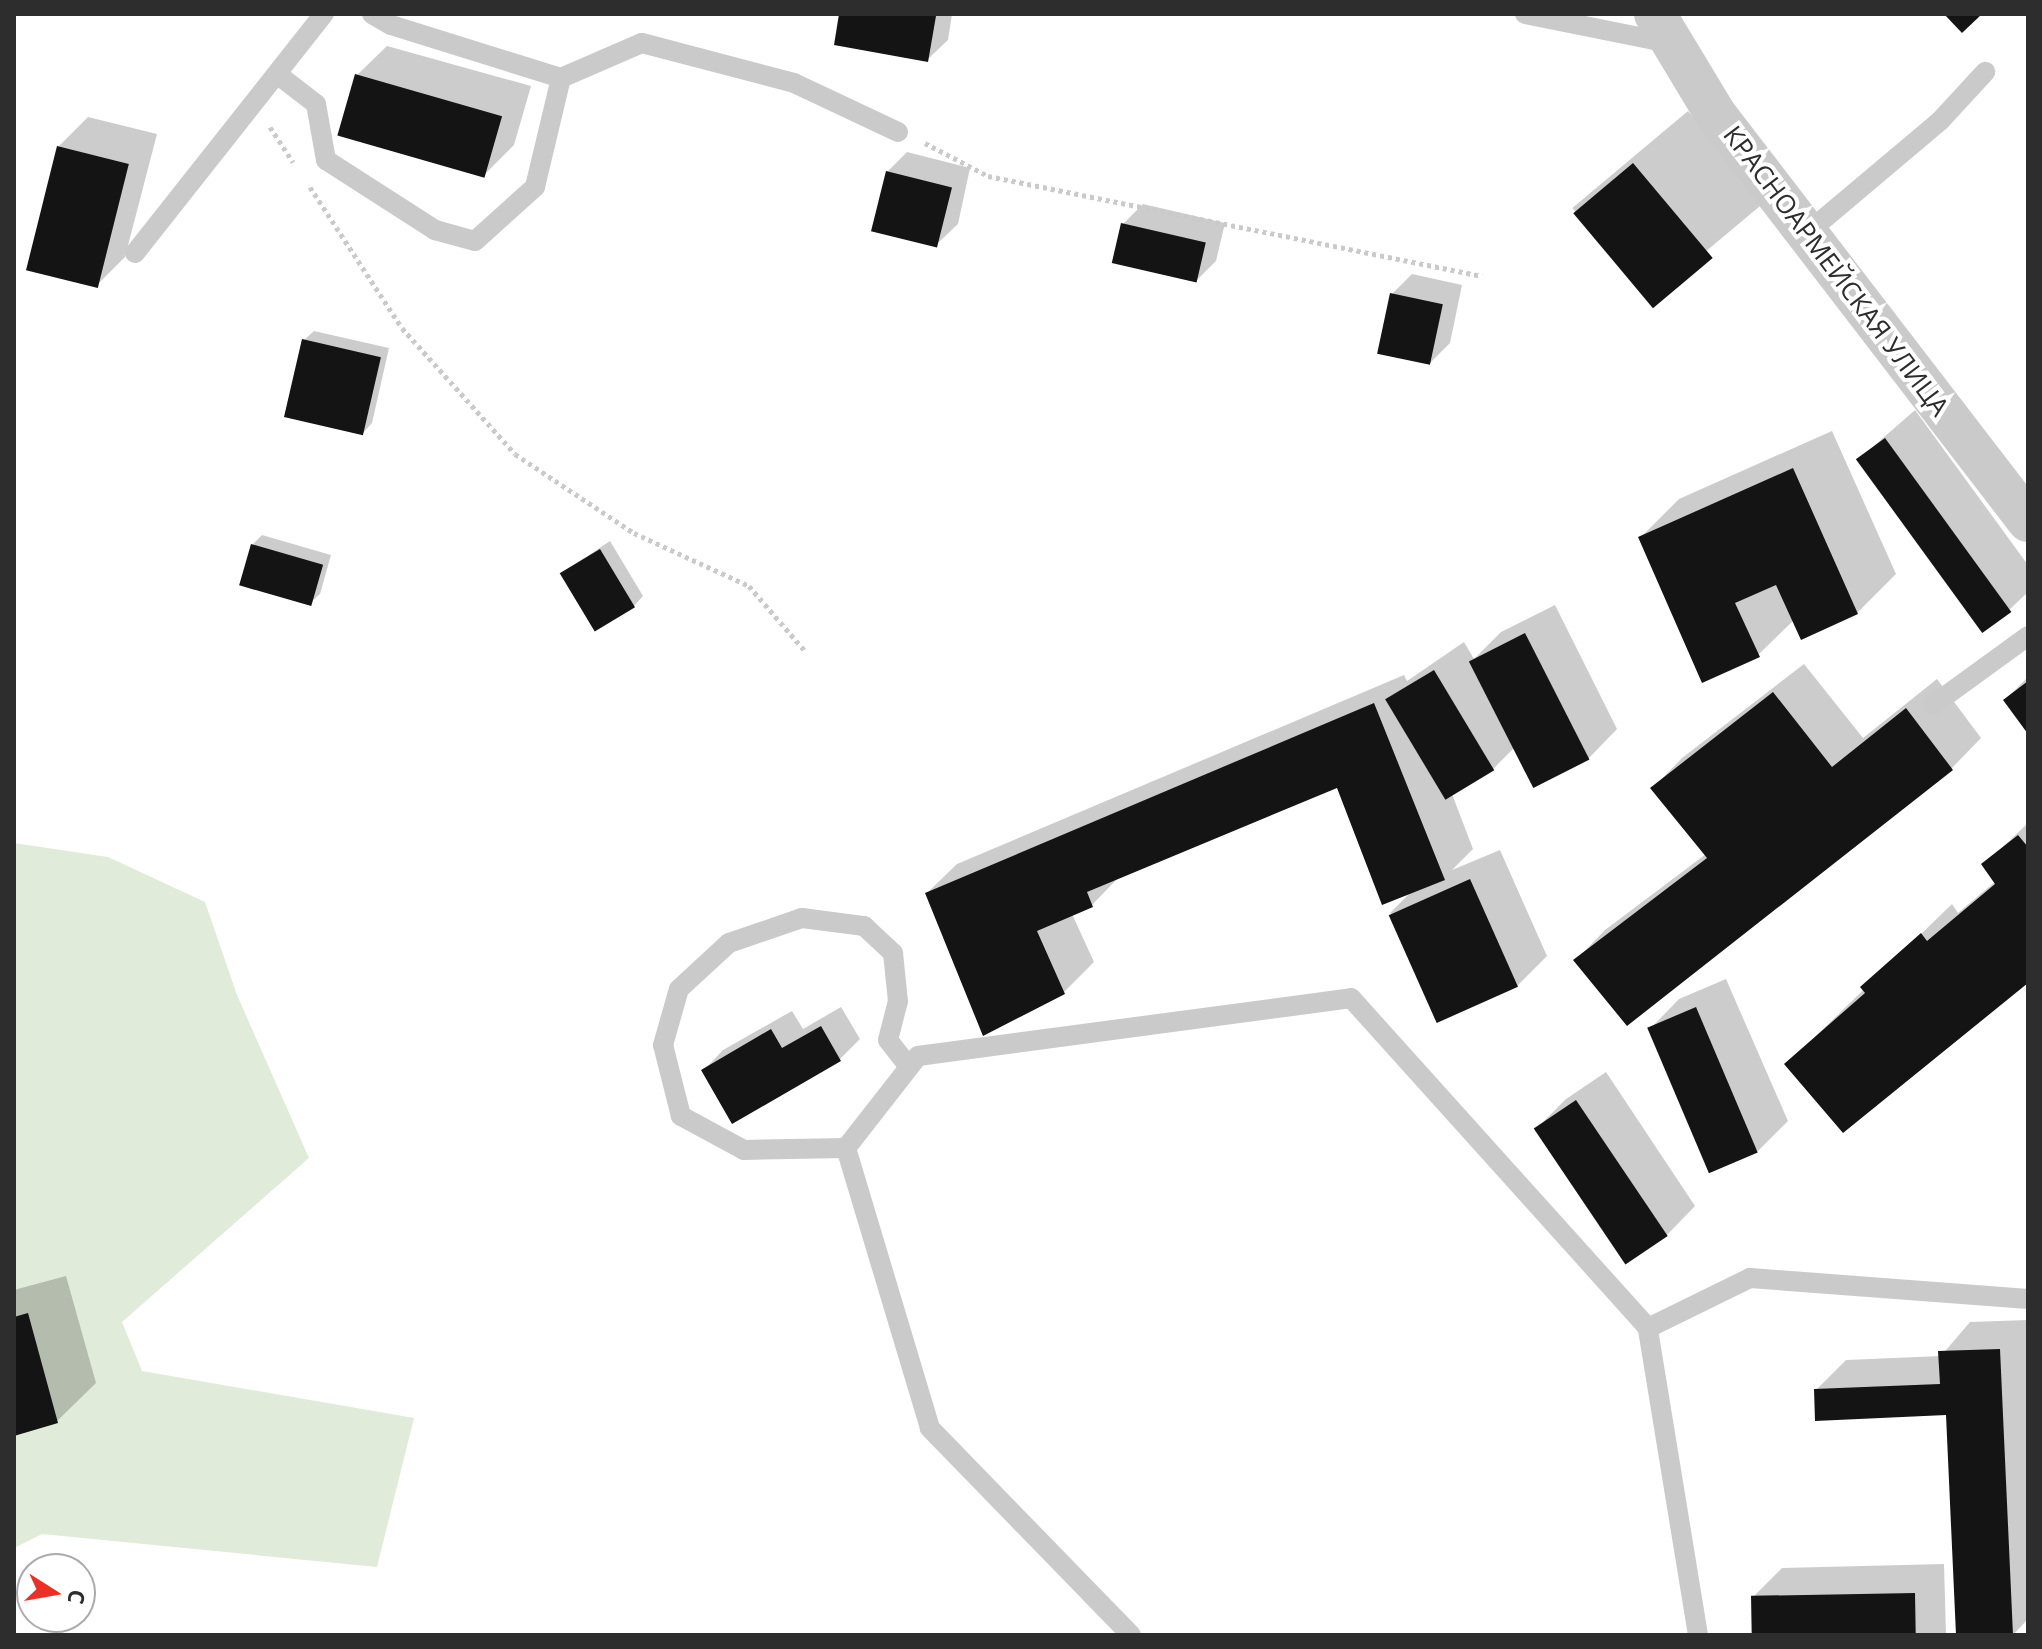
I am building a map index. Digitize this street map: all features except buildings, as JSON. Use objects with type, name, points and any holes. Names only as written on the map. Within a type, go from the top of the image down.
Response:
[{"type":"street","name":"КРАСНОАРМЕЙСКАЯ УЛИЦА","points":[[1664,29],[1716,115],[2028,521]]},
{"type":"lane","points":[[135,253],[324,14]]},
{"type":"lane","points":[[372,14],[391,25],[561,78],[642,43],[794,83],[898,132]]},
{"type":"lane","points":[[1525,14],[1664,29]]},
{"type":"lane","points":[[1807,233],[1940,121],[1985,72]]},
{"type":"lane","points":[[277,74],[316,104],[326,160],[435,230],[475,241],[535,187],[561,78]]},
{"type":"lane","points":[[1933,705],[2028,636]]},
{"type":"lane","points":[[846,1148],[744,1150],[681,1116],[663,1045],[679,989],[729,943],[802,918],[864,926],[893,953],[898,1001],[888,1040],[909,1067]]},
{"type":"lane","points":[[846,1148],[918,1056],[1351,998],[1648,1328],[1698,1635]]},
{"type":"lane","points":[[846,1148],[930,1428],[1131,1635]]},
{"type":"lane","points":[[1648,1328],[1750,1278],[2028,1299]]},
{"type":"path","points":[[254,103],[298,169]]},
{"type":"path","points":[[898,132],[988,176],[1482,276]]},
{"type":"path","points":[[307,182],[402,328],[515,454],[634,533],[749,586],[806,652]]},
{"type":"green space","points":[[14,843],[108,857],[205,902],[237,995],[309,1158],[122,1322],[142,1371],[414,1418],[377,1567],[42,1534],[14,1548]]}]
